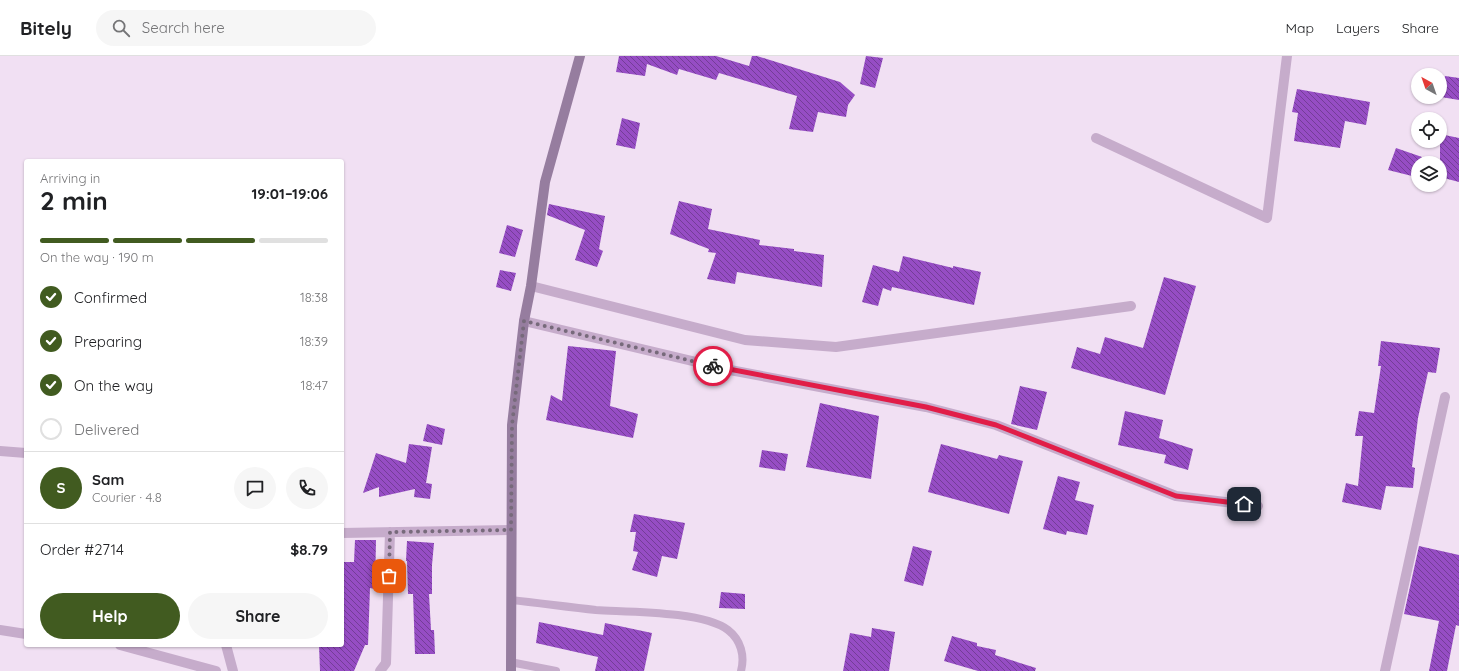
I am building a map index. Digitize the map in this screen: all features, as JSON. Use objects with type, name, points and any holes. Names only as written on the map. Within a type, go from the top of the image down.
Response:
[{"type":"main road","points":[[510,666],[512,425],[524,321],[531,286],[545,182],[580,56]]},
{"type":"street","points":[[1096,138],[1267,218],[1287,56]]},
{"type":"street","points":[[531,286],[745,340],[836,347],[1130,306]]},
{"type":"street","points":[[524,321],[730,370],[926,407],[996,425],[1176,496],[1258,506]]},
{"type":"street","points":[[1385,671],[1445,397]]},
{"type":"street","points":[[0,451],[24,453]]},
{"type":"street","points":[[344,533],[511,530]]},
{"type":"street","points":[[380,671],[386,663],[390,532]]},
{"type":"street","points":[[0,630],[24,634]]},
{"type":"street","points":[[127,647],[216,671]]},
{"type":"street","points":[[227,647],[233,671]]},
{"type":"lane","points":[[511,600],[595,610],[691,616],[708,621],[728,630],[739,643],[743,660],[741,671]]},
{"type":"lane","points":[[510,666],[556,671]]},
{"type":"building","points":[[619,56],[716,56],[749,66],[752,56],[757,56],[840,82],[855,95],[848,105],[846,117],[818,112],[813,132],[789,129],[797,96],[719,73],[716,80],[679,69],[677,75],[647,64],[645,76],[616,72]]},
{"type":"building","points":[[866,56],[883,58],[875,88],[860,84]]},
{"type":"building","points":[[1447,76],[1459,78],[1459,100],[1447,98]]},
{"type":"building","points":[[1297,89],[1370,102],[1366,125],[1345,121],[1340,148],[1294,141],[1298,113],[1292,112]]},
{"type":"building","points":[[622,118],[640,123],[635,149],[616,145]]},
{"type":"building","points":[[1447,135],[1459,138],[1459,182],[1447,179],[1447,156],[1440,156],[1440,148],[1447,148]]},
{"type":"building","points":[[1396,148],[1419,156],[1411,156],[1411,176],[1388,170]]},
{"type":"building","points":[[679,201],[712,209],[708,229],[760,240],[759,245],[794,249],[794,251],[824,255],[822,287],[737,272],[735,284],[707,279],[716,253],[708,252],[709,249],[670,234]]},
{"type":"building","points":[[549,204],[605,216],[599,249],[603,251],[597,267],[575,260],[585,230],[547,215]]},
{"type":"building","points":[[507,225],[523,230],[515,257],[499,253]]},
{"type":"building","points":[[903,256],[953,268],[953,266],[981,272],[974,305],[892,287],[891,291],[883,288],[878,306],[862,302],[873,265],[899,272]]},
{"type":"building","points":[[500,270],[516,273],[511,291],[496,287]]},
{"type":"building","points":[[1164,277],[1196,286],[1165,395],[1071,368],[1077,347],[1100,354],[1105,337],[1143,348]]},
{"type":"building","points":[[1381,341],[1440,348],[1436,373],[1428,372],[1418,418],[1412,467],[1415,468],[1413,488],[1386,486],[1381,510],[1342,502],[1346,483],[1358,486],[1363,436],[1355,436],[1359,411],[1374,413],[1381,366],[1378,366]]},
{"type":"building","points":[[568,346],[616,351],[610,406],[638,414],[633,438],[546,420],[551,395],[562,401]]},
{"type":"building","points":[[1020,386],[1047,392],[1037,430],[1011,424]]},
{"type":"building","points":[[820,403],[879,416],[871,479],[806,467]]},
{"type":"building","points":[[1125,411],[1163,420],[1159,438],[1193,449],[1188,470],[1164,463],[1166,455],[1118,445]]},
{"type":"building","points":[[427,424],[445,429],[442,445],[423,441]]},
{"type":"building","points":[[409,444],[432,447],[426,483],[432,484],[430,499],[414,497],[415,489],[379,497],[379,487],[363,493],[376,453],[406,463]]},
{"type":"building","points":[[941,444],[997,459],[999,455],[1023,461],[1009,514],[928,492]]},
{"type":"building","points":[[762,450],[788,454],[785,471],[759,467]]},
{"type":"building","points":[[1058,476],[1080,482],[1075,500],[1094,505],[1087,535],[1067,531],[1066,535],[1043,529]]},
{"type":"building","points":[[634,514],[685,523],[677,559],[662,556],[657,577],[632,570],[638,552],[633,551],[636,532],[630,532]]},
{"type":"building","points":[[355,540],[376,540],[375,589],[370,588],[368,645],[365,645],[354,671],[320,671],[319,647],[344,647],[344,562],[354,562]]},
{"type":"building","points":[[407,541],[434,543],[432,594],[429,594],[431,630],[434,630],[435,654],[415,654],[413,594],[408,594],[406,561]]},
{"type":"building","points":[[913,546],[932,551],[923,586],[904,581]]},
{"type":"building","points":[[1419,546],[1459,555],[1459,626],[1456,625],[1447,671],[1429,671],[1439,621],[1404,614]]},
{"type":"building","points":[[721,592],[745,594],[745,609],[719,608]]},
{"type":"building","points":[[539,622],[603,635],[605,623],[652,633],[644,671],[595,671],[598,657],[536,643]]},
{"type":"building","points":[[872,628],[895,632],[889,671],[843,671],[850,633],[871,637]]},
{"type":"building","points":[[952,636],[977,643],[977,646],[996,650],[995,655],[1036,668],[1035,671],[978,671],[944,661]]},
{"type":"way so far","points":[[389,576],[390,532],[511,530],[512,425],[524,321],[713,366]]},
{"type":"route","points":[[713,366],[926,407],[996,425],[1176,496],[1244,504]]}]
